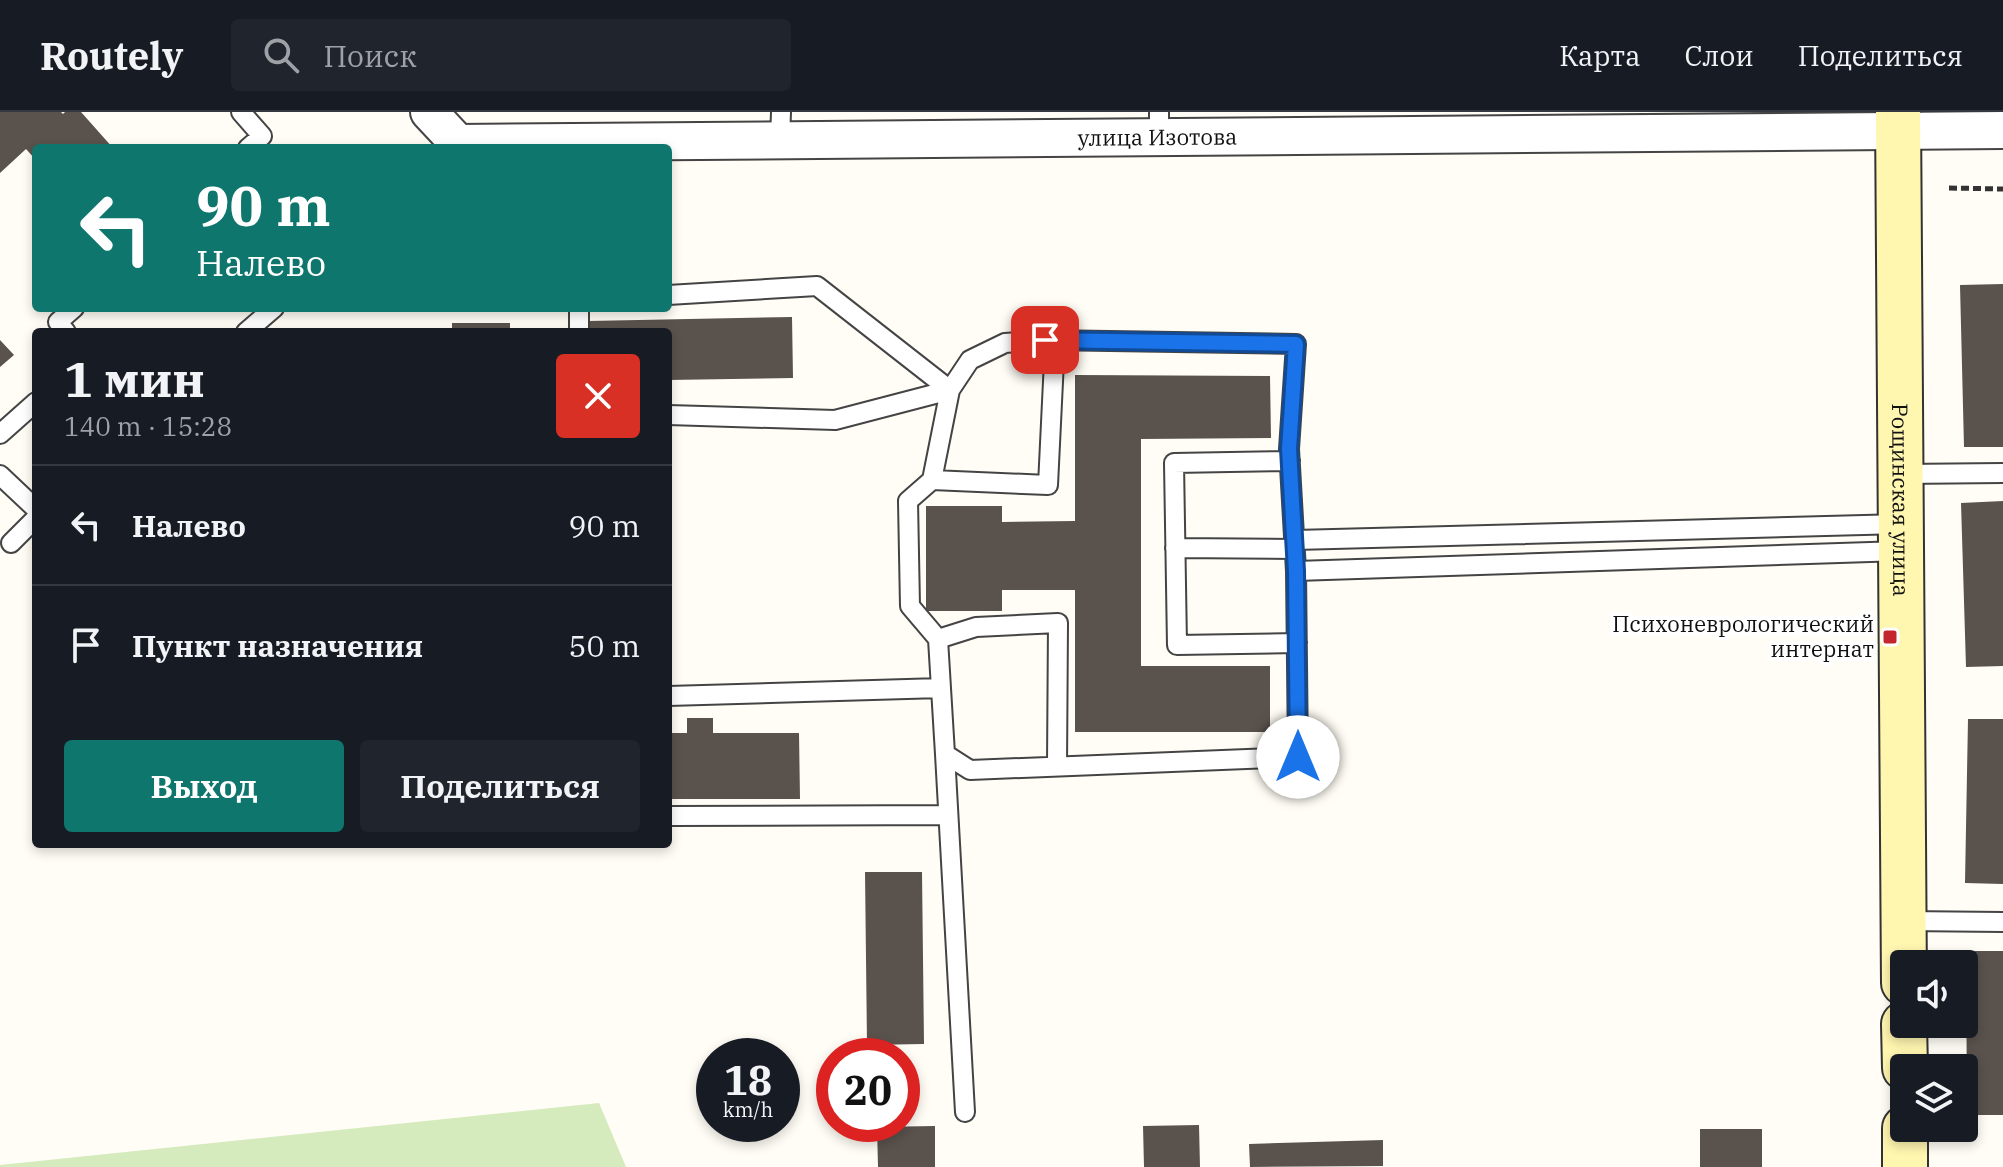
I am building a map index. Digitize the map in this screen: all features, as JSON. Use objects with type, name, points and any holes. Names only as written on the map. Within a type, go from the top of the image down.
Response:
[{"type":"street","name":"улица Изотова","points":[[429,112],[455,144]]},
{"type":"street","name":"улица Изотова","points":[[473,144],[780,126],[1105,131],[1159,124],[1898,122],[2003,130]]},
{"type":"street","name":"Рощинская улица","points":[[1898,122],[1904,950]]},
{"type":"street","points":[[1905,1142],[1905,1167]]},
{"type":"lane","points":[[241,112],[262,136],[253,144]]},
{"type":"lane","points":[[672,295],[817,286],[950,390]]},
{"type":"lane","points":[[63,328],[58,322],[69,312]]},
{"type":"lane","points":[[251,328],[269,312]]},
{"type":"lane","points":[[932,480],[1048,485],[1055,340]]},
{"type":"lane","points":[[945,754],[970,770],[1298,757],[1296,571],[1290,461],[1296,344],[1055,340],[1005,343],[970,360],[950,390],[932,480],[908,501],[910,606],[938,639],[965,1112]]},
{"type":"lane","points":[[672,415],[835,420],[950,390]]},
{"type":"lane","points":[[0,434],[32,406]]},
{"type":"lane","points":[[1290,461],[1174,463],[1177,645],[1297,643]]},
{"type":"lane","points":[[1901,474],[2003,473]]},
{"type":"lane","points":[[0,475],[32,505]]},
{"type":"lane","points":[[11,543],[32,522]]},
{"type":"lane","points":[[1175,548],[1902,537]]},
{"type":"lane","points":[[1296,571],[1902,537]]},
{"type":"lane","points":[[938,639],[976,627],[1058,623],[1057,766]]},
{"type":"lane","points":[[672,696],[941,688]]},
{"type":"lane","points":[[672,816],[948,815]]},
{"type":"lane","points":[[1904,921],[2003,922]]},
{"type":"path","points":[[1949,188],[2003,189]]},
{"type":"green space","points":[[599,1103],[626,1167],[0,1167],[0,1165]]},
{"type":"building","points":[[0,112],[81,112],[109,144],[32,144],[32,156],[26,149],[0,173]]},
{"type":"building","points":[[2003,284],[2003,447],[1964,447],[1960,285]]},
{"type":"building","points":[[792,317],[793,378],[672,380],[672,328],[588,328],[588,321]]},
{"type":"building","points":[[452,323],[510,323],[510,328],[452,328]]},
{"type":"building","points":[[0,340],[14,355],[0,367]]},
{"type":"building","points":[[1075,375],[1270,376],[1271,438],[1141,439],[1141,666],[1270,666],[1270,732],[1075,732],[1075,590],[1002,590],[1002,611],[926,611],[926,506],[1002,506],[1002,522],[1075,521]]},
{"type":"building","points":[[2003,501],[2003,666],[1966,667],[1961,503]]},
{"type":"building","points":[[687,718],[713,718],[713,733],[799,733],[800,799],[672,799],[672,733],[687,733]]},
{"type":"building","points":[[1968,719],[2003,719],[2003,884],[1965,883]]},
{"type":"building","points":[[865,872],[922,872],[924,1044],[920,1044],[920,1038],[867,1038]]},
{"type":"building","points":[[1978,951],[2003,951],[2003,1115],[1978,1115],[1978,1054],[1967,1054],[1967,1038],[1978,1038]]},
{"type":"building","points":[[1199,1125],[1200,1167],[1144,1167],[1143,1126]]},
{"type":"building","points":[[920,1126],[935,1126],[935,1167],[878,1167],[877,1142],[920,1142]]},
{"type":"building","points":[[1700,1129],[1762,1129],[1762,1167],[1700,1167]]},
{"type":"building","points":[[1383,1140],[1383,1166],[1250,1167],[1249,1144]]},
{"type":"place","name":"Психоневрологический интернат","points":[[1890,637]]},
{"type":"route","points":[[1045,340],[1296,344],[1289,449],[1296,571],[1298,757]]}]
